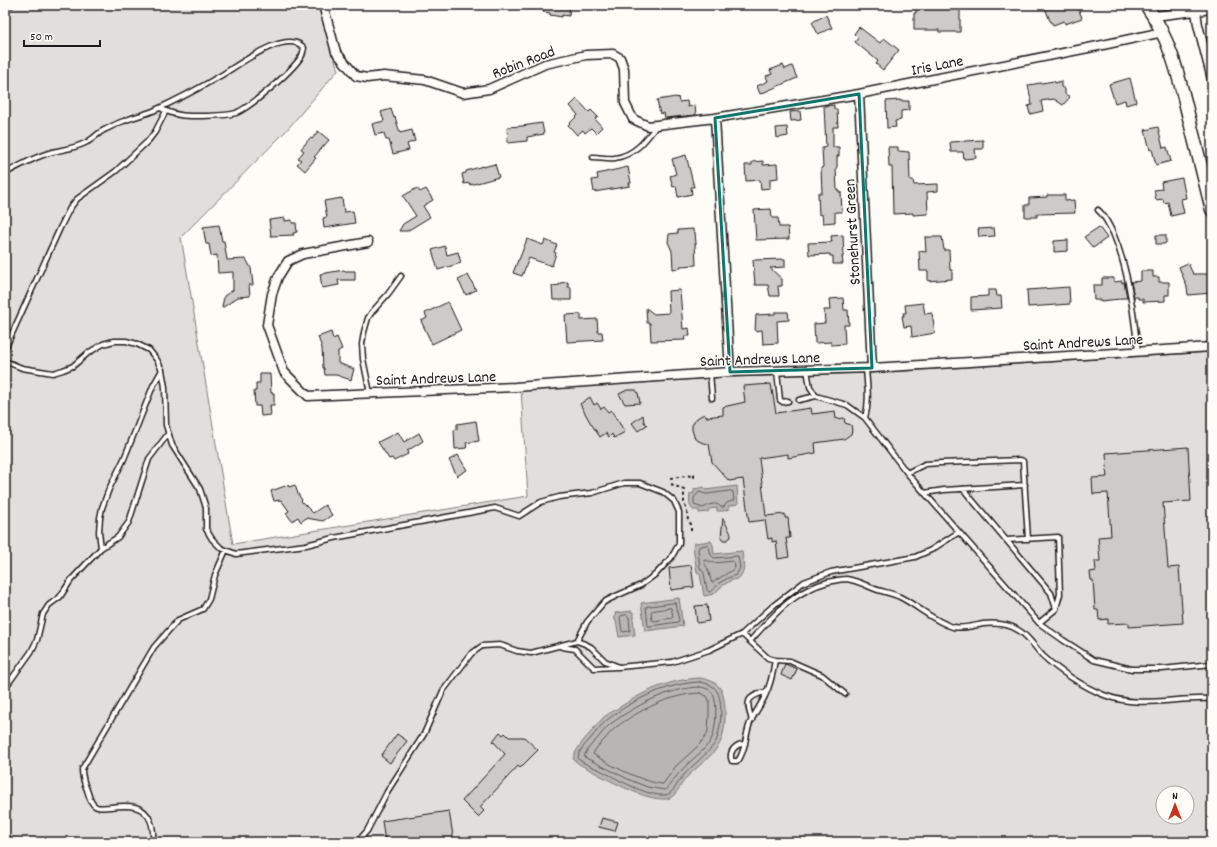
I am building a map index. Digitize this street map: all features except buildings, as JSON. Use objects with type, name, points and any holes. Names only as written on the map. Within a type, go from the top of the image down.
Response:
[{"type":"main road","points":[[1146,5],[1163,32],[1177,68],[1212,210]]},
{"type":"street","name":"Robin Road","points":[[323,5],[336,52],[356,76],[367,78],[384,76],[425,80],[464,93],[489,89],[545,64],[586,55],[613,54],[620,58],[624,69],[625,103],[634,119],[648,126],[715,118]]},
{"type":"street","points":[[1196,7],[1198,25],[1212,79]]},
{"type":"street","points":[[1154,16],[1196,7],[1212,9]]},
{"type":"street","name":"Iris Lane","points":[[715,118],[859,94],[1163,32]]},
{"type":"street","name":"Stonehurst Green","points":[[859,94],[869,368]]},
{"type":"street","points":[[715,118],[730,372]]},
{"type":"street","name":"Saint Andrews Lane","points":[[368,242],[303,254],[288,261],[278,277],[272,294],[267,325],[284,372],[308,396],[515,387],[730,372],[869,368],[1212,347]]},
{"type":"lane","points":[[5,7],[12,5]]},
{"type":"lane","points":[[5,173],[35,158],[70,149],[88,142],[103,131],[124,121],[152,112],[220,76],[252,55],[268,47],[283,43],[294,43],[301,45],[304,48],[302,56],[280,80],[253,102],[236,113],[182,116],[160,108]]},
{"type":"lane","points":[[5,349],[70,208],[77,199],[116,171],[148,141],[155,132],[166,111]]},
{"type":"lane","points":[[593,157],[615,158],[628,154],[640,147],[657,125]]},
{"type":"lane","points":[[1098,210],[1105,216],[1122,257],[1128,278],[1138,351]]},
{"type":"lane","points":[[370,394],[363,359],[362,344],[364,332],[368,318],[401,276]]},
{"type":"lane","points":[[6,363],[22,368],[53,373],[73,366],[103,344],[114,341],[126,340],[149,350],[157,360],[162,370],[165,387],[166,425],[168,434],[172,446],[200,489],[206,508],[206,529],[212,539],[221,548],[236,554],[284,549],[334,538],[495,508],[519,516],[541,502],[559,497],[592,493],[624,483],[640,483],[663,492],[674,501],[679,512],[680,544],[671,558],[656,574],[642,585],[604,602],[587,622],[577,641]]},
{"type":"lane","points":[[865,418],[869,398],[869,368]]},
{"type":"lane","points":[[101,548],[99,532],[102,508],[109,489],[124,459],[153,386],[162,370]]},
{"type":"lane","points":[[807,370],[810,386],[816,396]]},
{"type":"lane","points":[[777,371],[780,400],[783,402],[788,402]]},
{"type":"lane","points":[[710,373],[712,398]]},
{"type":"lane","points":[[799,400],[816,396],[847,405],[865,418],[907,473],[1039,623],[1094,660],[1132,669],[1162,669],[1212,664]]},
{"type":"lane","points":[[5,688],[31,652],[37,640],[43,614],[49,605],[60,597],[71,580],[101,548],[118,537],[128,522],[149,459],[168,434]]},
{"type":"lane","points":[[907,473],[925,464],[1023,461],[1028,539]]},
{"type":"lane","points":[[924,493],[944,490],[1025,485]]},
{"type":"lane","points":[[963,489],[1051,593],[1056,609]]},
{"type":"lane","points":[[1212,520],[1212,546]]},
{"type":"lane","points":[[555,647],[565,646],[574,649],[594,668],[604,669],[672,662],[709,650],[742,634],[774,605],[804,582],[831,572],[915,557],[931,550],[959,532]]},
{"type":"lane","points":[[1007,540],[1058,537],[1060,594],[1056,609],[1039,623]]},
{"type":"lane","points":[[153,842],[150,819],[144,811],[135,806],[100,808],[91,802],[83,779],[82,769],[154,647],[178,620],[203,609],[209,599],[215,575],[226,550]]},
{"type":"lane","points":[[750,641],[778,610],[789,601],[819,584],[845,579],[859,582],[898,596],[939,621],[954,627],[993,624],[1008,626],[1019,630],[1052,663],[1076,680],[1105,695],[1141,703],[1199,698],[1212,699]]},
{"type":"lane","points":[[742,634],[768,658],[790,661],[822,675],[845,694]]},
{"type":"lane","points":[[357,842],[367,831],[387,792],[424,734],[443,691],[471,654],[482,646],[500,645],[531,653],[577,641],[591,648],[605,661],[619,667]]},
{"type":"lane","points":[[746,744],[742,743],[733,748],[731,753],[732,761],[738,761],[741,757],[746,744],[750,723],[767,692],[773,677],[775,660]]},
{"type":"lane","points":[[752,720],[748,708],[750,698],[752,696],[767,692]]},
{"type":"path","points":[[670,478],[694,475],[694,480]]},
{"type":"highlighted area","points":[[859,94],[872,368],[730,372],[715,118]]},
{"type":"shaded area","points":[[5,5],[318,5],[338,70],[285,132],[181,237],[233,544],[528,496],[521,390],[729,377],[873,373],[1212,352],[1212,842],[5,842]]},
{"type":"water","points":[[737,486],[738,504],[728,506],[730,509],[717,511],[717,508],[709,509],[708,512],[699,513],[699,510],[693,510],[691,507],[689,500],[690,494],[694,493],[694,489],[704,487],[705,490]]},
{"type":"water","points":[[711,541],[714,554],[742,551],[744,568],[739,578],[722,586],[714,594],[704,596],[700,574],[697,572],[693,547],[695,543]]},
{"type":"water","points":[[679,598],[683,626],[645,631],[641,603]]},
{"type":"water","points":[[632,611],[632,613],[634,613],[633,618],[635,635],[619,637],[614,616],[616,616],[615,613]]},
{"type":"water","points":[[701,678],[715,683],[722,692],[725,706],[724,731],[717,748],[686,778],[672,797],[657,799],[634,792],[579,764],[573,759],[582,742],[604,717],[646,692],[678,681]]}]
